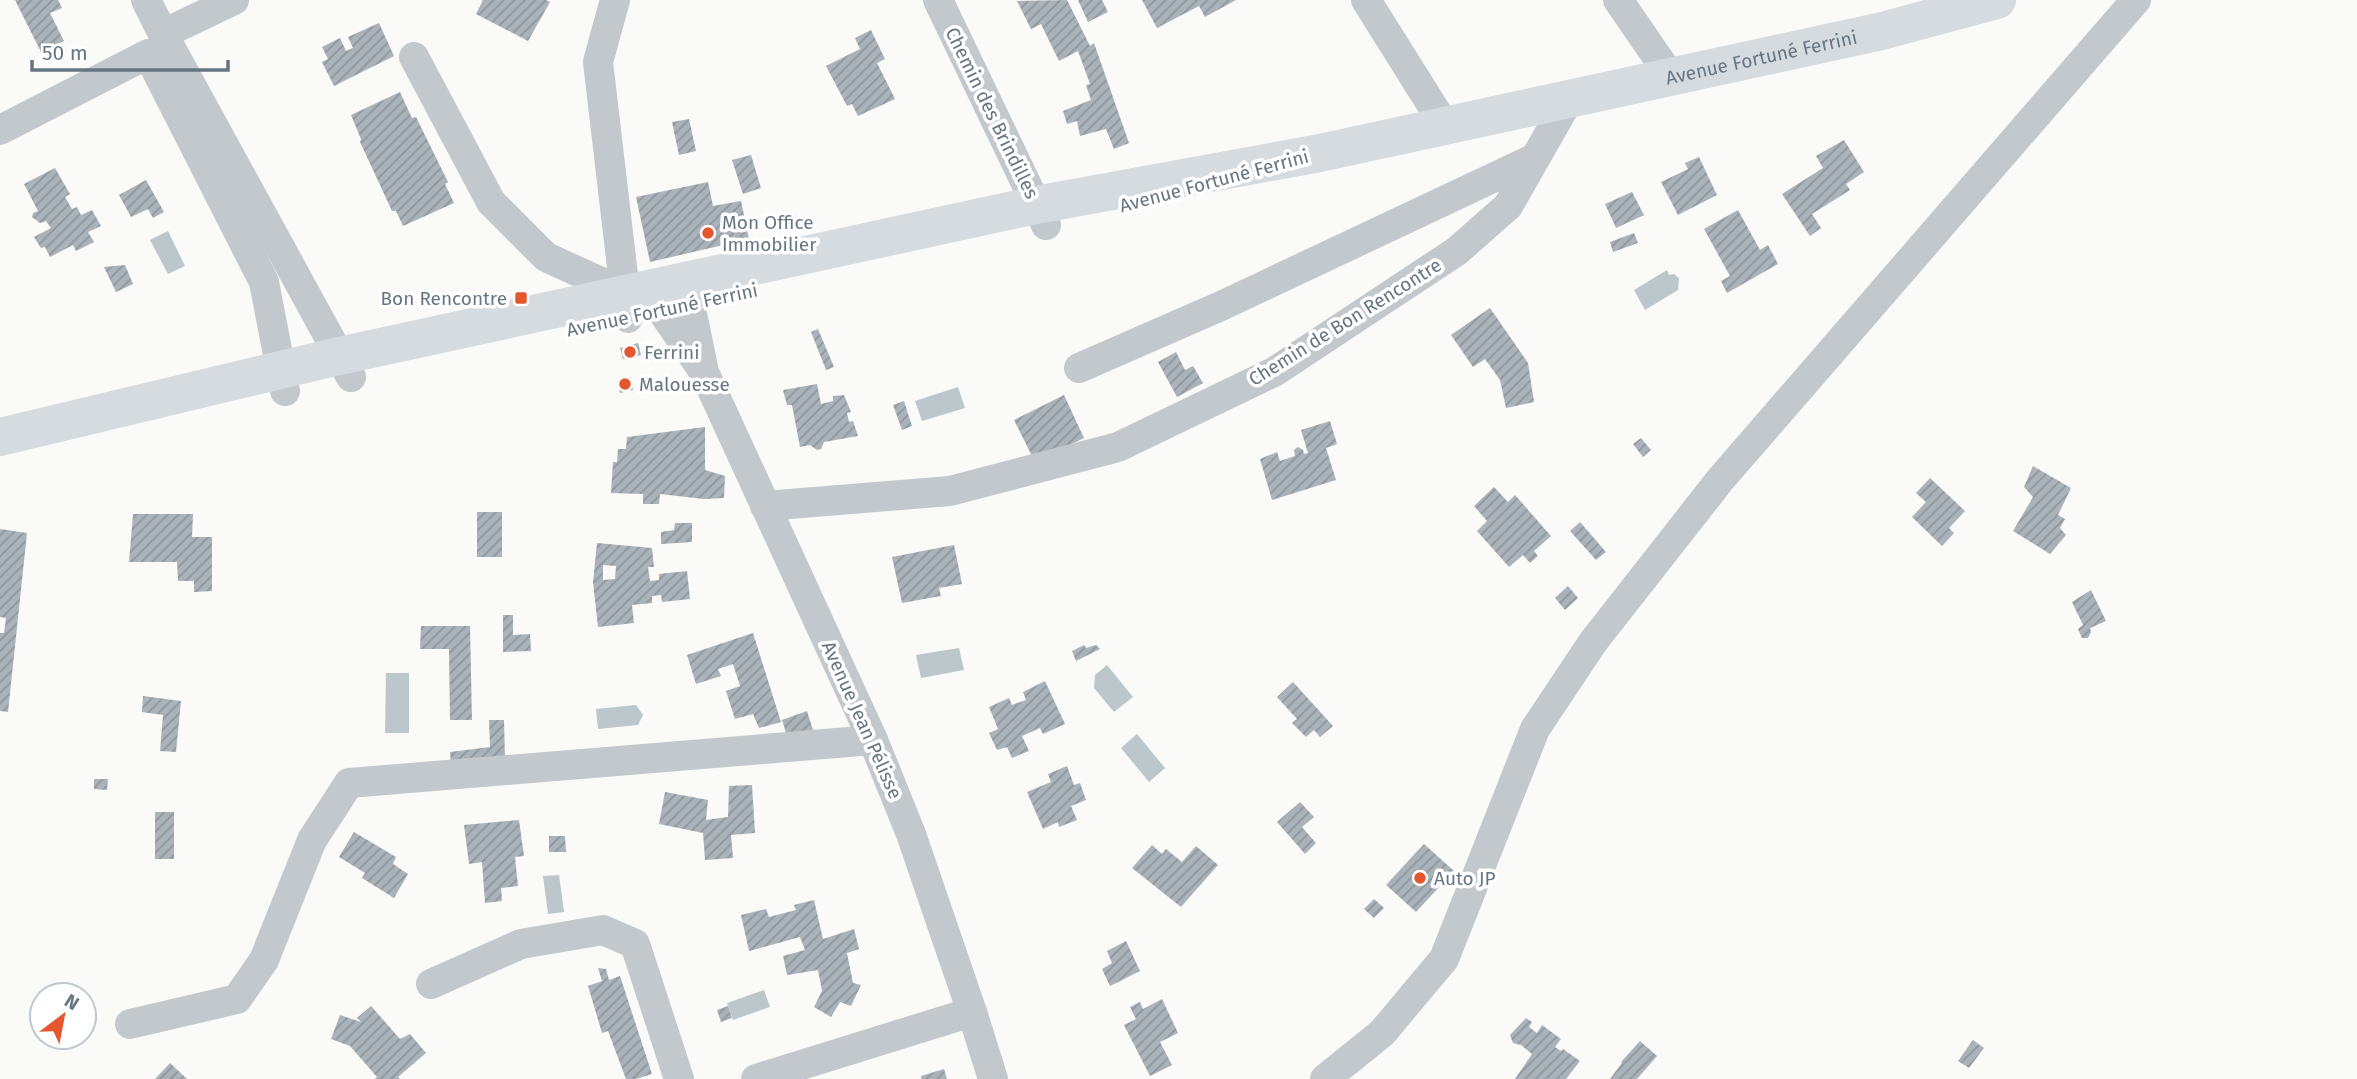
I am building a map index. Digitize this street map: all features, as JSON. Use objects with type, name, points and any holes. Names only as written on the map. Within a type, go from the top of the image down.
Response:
[{"type":"main road","name":"Avenue Fortuné Ferrini","points":[[0,444],[345,366],[654,302],[1882,31],[1949,6],[1997,0]]},
{"type":"main road","name":"Avenue Fortuné Ferrini","points":[[0,437],[283,380]]},
{"type":"street","points":[[146,0],[345,366]]},
{"type":"street","points":[[163,34],[234,0]]},
{"type":"street","points":[[615,0],[598,62],[654,302]]},
{"type":"street","name":"Chemin des Brindilles","points":[[938,0],[1041,215]]},
{"type":"street","points":[[1366,0],[1445,126]]},
{"type":"street","points":[[1618,0],[1671,77]]},
{"type":"street","points":[[1325,1079],[1382,1033],[1444,959],[1535,729],[1593,642],[1720,480],[2136,0]]},
{"type":"street","points":[[0,130],[148,54],[264,282],[283,380]]},
{"type":"street","points":[[414,57],[491,202],[546,257],[654,302]]},
{"type":"street","name":"Chemin de Bon Rencontre","points":[[765,506],[950,491],[1118,447],[1274,372],[1457,251],[1508,206],[1569,99]]},
{"type":"street","points":[[1079,368],[1233,301],[1535,158]]},
{"type":"street","name":"Avenue Jean Pélisse","points":[[654,302],[704,372],[873,740],[911,834],[993,1079]]},
{"type":"street","points":[[130,1024],[237,999],[264,960],[312,840],[349,783],[873,740]]},
{"type":"street","points":[[431,984],[521,943],[603,930],[635,944],[679,1079]]},
{"type":"street","points":[[756,1079],[972,1012]]},
{"type":"shaded area","points":[[168,231],[185,266],[168,274],[150,240]]},
{"type":"shaded area","points":[[1667,270],[1669,275],[1674,274],[1679,278],[1678,290],[1645,310],[1634,290]]},
{"type":"shaded area","points":[[958,387],[965,408],[922,421],[915,401]]},
{"type":"shaded area","points":[[959,648],[964,670],[921,678],[916,655]]},
{"type":"shaded area","points":[[1107,665],[1133,697],[1114,712],[1094,688],[1095,675]]},
{"type":"shaded area","points":[[386,673],[409,673],[409,733],[385,733]]},
{"type":"shaded area","points":[[636,705],[643,715],[638,725],[598,729],[596,709]]},
{"type":"shaded area","points":[[1137,734],[1165,768],[1149,782],[1121,748]]},
{"type":"shaded area","points":[[559,875],[564,912],[548,914],[543,876]]},
{"type":"shaded area","points":[[764,990],[770,1007],[733,1020],[727,1003]]},
{"type":"building","points":[[15,0],[58,0],[62,8],[50,13],[64,41],[41,52]]},
{"type":"building","points":[[483,0],[550,2],[528,41],[476,14]]},
{"type":"building","points":[[1067,0],[1090,46],[1094,43],[1129,143],[1114,149],[1106,129],[1080,136],[1077,121],[1067,124],[1063,111],[1091,100],[1086,85],[1090,84],[1078,51],[1059,61],[1041,24],[1031,29],[1017,1]]},
{"type":"building","points":[[1078,0],[1102,0],[1108,12],[1088,22]]},
{"type":"building","points":[[1142,0],[1236,0],[1205,17],[1199,6],[1157,28]]},
{"type":"building","points":[[379,23],[394,56],[334,86],[322,62],[328,59],[322,47],[340,38],[346,51],[353,48],[348,37]]},
{"type":"building","points":[[871,30],[885,59],[877,63],[895,99],[858,116],[852,104],[847,106],[826,66],[860,49],[855,38]]},
{"type":"building","points":[[400,92],[412,118],[416,117],[448,182],[445,184],[454,203],[403,226],[396,211],[392,211],[360,142],[351,115]]},
{"type":"building","points":[[689,119],[696,151],[679,155],[672,122]]},
{"type":"building","points":[[1844,140],[1864,172],[1846,184],[1850,190],[1812,214],[1821,228],[1810,236],[1782,194],[1823,168],[1816,156]]},
{"type":"building","points":[[751,155],[761,188],[743,194],[732,160]]},
{"type":"building","points":[[1699,157],[1717,195],[1678,215],[1661,182],[1688,169],[1685,163]]},
{"type":"building","points":[[55,168],[70,194],[65,197],[72,209],[77,207],[81,215],[92,210],[101,226],[88,232],[94,242],[76,251],[73,245],[50,257],[45,247],[41,248],[34,237],[51,228],[46,221],[40,223],[32,217],[33,213],[38,211],[24,184]]},
{"type":"building","points":[[146,180],[164,212],[153,218],[148,209],[131,217],[119,195]]},
{"type":"building","points":[[708,182],[713,206],[741,201],[749,239],[650,262],[636,197]]},
{"type":"building","points":[[1632,192],[1644,215],[1616,228],[1605,204]]},
{"type":"building","points":[[1738,210],[1760,250],[1768,245],[1778,264],[1727,293],[1721,281],[1730,276],[1704,229]]},
{"type":"building","points":[[1634,233],[1638,243],[1613,252],[1610,242]]},
{"type":"building","points":[[125,265],[133,284],[116,292],[104,267]]},
{"type":"building","points":[[1490,308],[1528,363],[1534,402],[1506,408],[1500,380],[1485,359],[1473,367],[1451,335]]},
{"type":"building","points":[[818,329],[834,367],[826,370],[811,332]]},
{"type":"building","name":"Ferrini","points":[[638,343],[641,355],[623,359],[620,348]]},
{"type":"building","points":[[1176,352],[1185,370],[1193,366],[1203,383],[1177,397],[1158,362]]},
{"type":"building","name":"Malouesse","points":[[630,377],[633,390],[620,393],[617,381]]},
{"type":"building","points":[[817,384],[821,404],[833,401],[833,396],[844,395],[851,412],[847,413],[849,422],[853,421],[858,436],[824,442],[821,449],[817,450],[810,445],[800,447],[792,405],[787,405],[783,390]]},
{"type":"building","points":[[1064,395],[1084,438],[1035,462],[1014,420]]},
{"type":"building","points":[[904,401],[912,426],[902,430],[893,405]]},
{"type":"building","points":[[1330,421],[1337,444],[1326,448],[1336,480],[1272,500],[1260,459],[1277,452],[1280,461],[1295,456],[1294,450],[1298,447],[1304,454],[1308,453],[1301,430]]},
{"type":"building","points":[[705,427],[705,470],[725,476],[724,498],[704,499],[660,494],[659,504],[643,504],[643,494],[611,493],[613,462],[617,462],[618,449],[626,449],[627,437]]},
{"type":"building","points":[[1641,438],[1651,450],[1643,457],[1633,444]]},
{"type":"building","points":[[2033,466],[2071,488],[2058,515],[2065,519],[2060,528],[2066,535],[2050,554],[2013,531],[2033,497],[2024,487]]},
{"type":"building","points":[[1930,478],[1965,511],[1949,528],[1954,533],[1942,546],[1912,517],[1926,502],[1916,493]]},
{"type":"building","points":[[1494,487],[1508,502],[1515,495],[1551,536],[1534,551],[1538,556],[1530,563],[1523,555],[1509,567],[1477,531],[1487,521],[1474,506]]},
{"type":"building","points":[[477,512],[502,512],[502,557],[477,557]]},
{"type":"building","points":[[133,514],[193,514],[192,537],[212,537],[212,591],[194,592],[194,581],[178,581],[177,562],[129,562]]},
{"type":"building","points":[[1580,522],[1606,552],[1596,560],[1570,531]]},
{"type":"building","points":[[675,523],[692,523],[692,542],[661,544],[661,532],[674,530]]},
{"type":"building","points":[[0,529],[27,533],[8,712],[0,711],[0,633],[4,633],[6,618],[0,617]]},
{"type":"building","points":[[597,543],[652,548],[654,567],[648,567],[650,581],[659,580],[659,574],[687,571],[690,599],[662,602],[661,595],[652,596],[652,603],[632,605],[634,623],[598,627],[593,582]],"holes":[[[603,565],[616,566],[615,579],[603,580]]]},
{"type":"building","points":[[954,545],[962,584],[939,588],[941,596],[902,603],[892,557]]},
{"type":"building","points":[[1568,586],[1578,598],[1565,610],[1555,598]]},
{"type":"building","points":[[2091,590],[2106,621],[2090,628],[2088,638],[2082,638],[2078,629],[2083,625],[2072,602]]},
{"type":"building","points":[[503,615],[513,615],[513,635],[530,634],[531,651],[503,652]]},
{"type":"building","points":[[421,626],[470,626],[472,720],[450,720],[449,649],[420,649]]},
{"type":"building","points":[[753,633],[781,722],[759,728],[753,714],[735,719],[726,691],[740,686],[733,664],[718,669],[721,676],[696,684],[687,655]]},
{"type":"building","points":[[1084,645],[1086,648],[1096,645],[1100,649],[1076,661],[1072,651]]},
{"type":"building","points":[[1045,681],[1065,724],[1043,734],[1040,728],[1022,736],[1029,751],[1012,758],[1007,747],[997,750],[989,733],[998,729],[989,707],[1009,698],[1012,705],[1026,700],[1023,692]]},
{"type":"building","points":[[1293,682],[1333,726],[1320,737],[1314,730],[1306,737],[1292,723],[1297,719],[1277,697]]},
{"type":"building","points":[[143,696],[181,701],[176,752],[160,751],[163,715],[142,712]]},
{"type":"building","points":[[807,711],[813,730],[788,739],[782,720]]},
{"type":"building","points":[[489,720],[504,720],[505,760],[451,765],[450,752],[490,747]]},
{"type":"building","points":[[1067,766],[1074,785],[1080,783],[1086,800],[1071,806],[1077,820],[1059,827],[1058,822],[1043,829],[1027,792],[1051,782],[1048,774]]},
{"type":"building","points":[[94,779],[108,779],[107,790],[94,789]]},
{"type":"building","points":[[752,785],[755,833],[731,835],[733,858],[705,860],[703,833],[659,824],[665,792],[708,800],[706,820],[728,817],[729,786]]},
{"type":"building","points":[[1300,802],[1314,817],[1302,827],[1316,843],[1305,854],[1277,822]]},
{"type":"building","points":[[155,812],[174,812],[174,859],[155,859]]},
{"type":"building","points":[[519,820],[524,856],[515,857],[518,886],[501,888],[502,901],[485,903],[482,862],[469,864],[464,825]]},
{"type":"building","points":[[354,832],[396,857],[393,864],[408,874],[394,898],[362,878],[365,873],[339,857]]},
{"type":"building","points":[[549,836],[565,836],[566,852],[549,852]]},
{"type":"building","name":"Auto JP","points":[[1424,844],[1454,871],[1416,912],[1386,885]]},
{"type":"building","points":[[1152,845],[1162,854],[1166,849],[1182,862],[1196,846],[1218,865],[1181,907],[1132,868]]},
{"type":"building","points":[[1374,899],[1384,908],[1374,918],[1364,909]]},
{"type":"building","points":[[814,900],[823,939],[854,929],[859,949],[847,953],[853,983],[861,985],[851,1006],[840,1002],[831,1017],[814,1007],[822,991],[818,970],[787,975],[783,956],[805,950],[800,937],[749,951],[741,915],[766,909],[769,917],[796,910],[794,905]]},
{"type":"building","points":[[1126,941],[1140,971],[1110,986],[1102,969],[1112,963],[1107,951]]},
{"type":"building","points":[[598,968],[606,969],[609,980],[620,976],[652,1074],[626,1079],[608,1031],[602,1033],[588,986],[602,981]]},
{"type":"building","points":[[1162,999],[1178,1033],[1160,1042],[1172,1065],[1150,1076],[1124,1025],[1136,1019],[1130,1007],[1140,1002],[1143,1009]]},
{"type":"building","points":[[371,1006],[400,1039],[410,1034],[426,1053],[398,1077],[400,1079],[375,1079],[377,1077],[350,1046],[331,1039],[340,1015],[361,1022],[357,1018]]},
{"type":"building","points":[[728,1006],[732,1018],[721,1022],[717,1010]]},
{"type":"building","points":[[1526,1018],[1532,1022],[1529,1027],[1537,1033],[1542,1025],[1561,1039],[1555,1047],[1561,1051],[1563,1049],[1580,1061],[1566,1079],[1515,1079],[1532,1054],[1521,1045],[1513,1043],[1510,1035]]},
{"type":"building","points":[[1973,1040],[1984,1048],[1969,1068],[1958,1061]]},
{"type":"building","points":[[1640,1041],[1657,1056],[1637,1079],[1610,1079],[1621,1062]]},
{"type":"building","points":[[170,1063],[187,1079],[155,1079]]},
{"type":"building","points":[[944,1069],[947,1079],[921,1079],[921,1076]]},
{"type":"place","name":"Mon Office Immobilier","points":[[708,233]]},
{"type":"place","name":"Bon Rencontre","points":[[521,298]]},
{"type":"place","name":"Ferrini","points":[[630,352]]},
{"type":"place","name":"Malouesse","points":[[625,384]]},
{"type":"place","name":"Auto JP","points":[[1420,878]]}]
